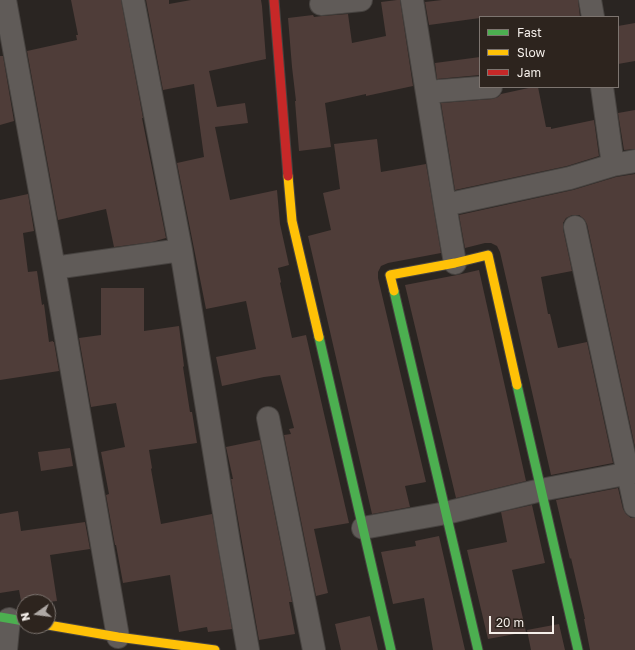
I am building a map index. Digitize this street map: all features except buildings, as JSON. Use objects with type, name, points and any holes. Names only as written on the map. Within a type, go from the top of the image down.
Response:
[{"type":"street","points":[[133,0],[181,250],[248,650]]},
{"type":"street","points":[[274,0],[292,220],[391,650]]},
{"type":"street","points":[[321,4],[361,0]]},
{"type":"street","points":[[412,0],[455,263]]},
{"type":"street","points":[[590,0],[593,16]]},
{"type":"street","points":[[4,10],[54,268],[118,637]]},
{"type":"street","points":[[426,92],[479,88]]},
{"type":"street","points":[[602,88],[613,165]]},
{"type":"street","points":[[445,206],[570,178],[613,165],[635,161]]},
{"type":"street","points":[[575,227],[631,472],[635,506]]},
{"type":"street","points":[[54,268],[181,250]]},
{"type":"street","points":[[478,650],[390,275],[455,263],[488,255],[540,490],[578,650]]},
{"type":"street","points":[[268,418],[314,650]]},
{"type":"street","points":[[363,528],[446,513],[540,490],[631,472]]},
{"type":"street","points":[[6,650],[11,619]]},
{"type":"street","points":[[56,626],[118,637],[215,650]]},
{"type":"traffic: fast","points":[[394,291],[478,650]]},
{"type":"traffic: fast","points":[[319,337],[391,650]]},
{"type":"traffic: fast","points":[[517,385],[578,650]]},
{"type":"traffic: fast","points":[[0,617],[16,620]]},
{"type":"traffic: slow","points":[[288,176],[292,221],[319,337]]},
{"type":"traffic: slow","points":[[394,291],[390,275],[455,263],[488,255],[517,385]]},
{"type":"traffic: slow","points":[[56,626],[118,637],[215,650]]},
{"type":"traffic: jam","points":[[274,0],[288,176]]}]
